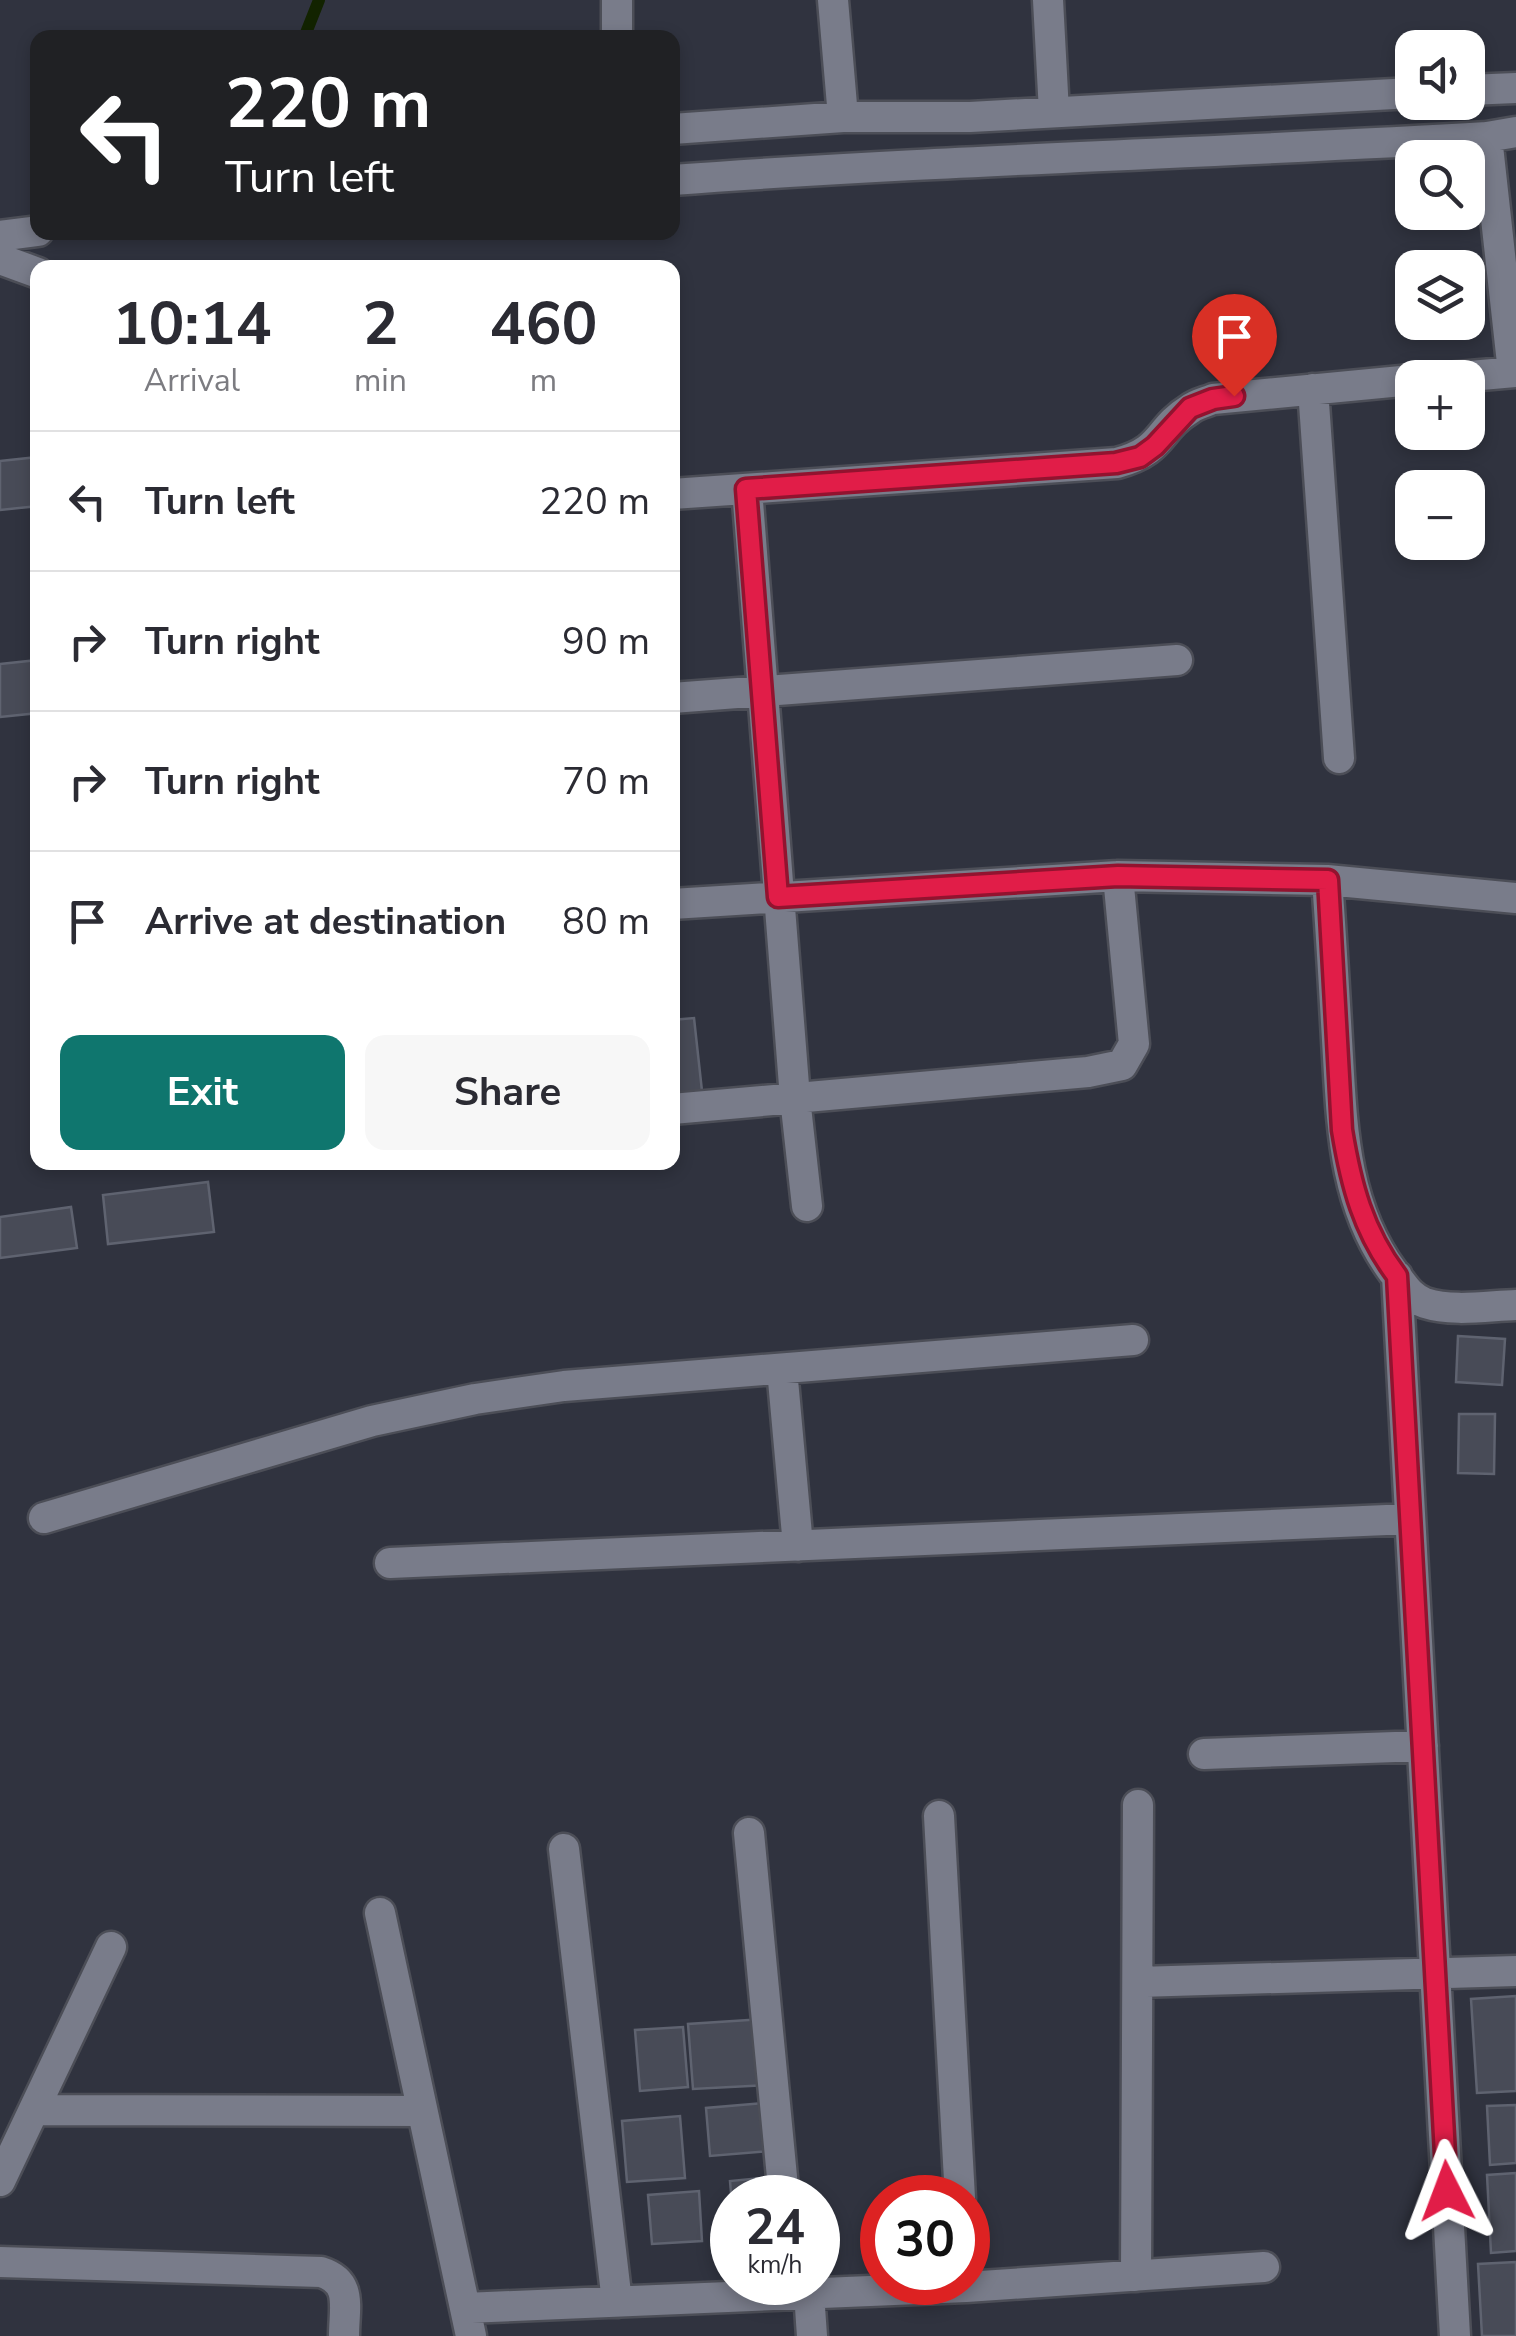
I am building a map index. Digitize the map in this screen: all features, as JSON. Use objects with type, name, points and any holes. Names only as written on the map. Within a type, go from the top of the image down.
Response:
[{"type":"street","points":[[616,30],[617,0]]},
{"type":"street","points":[[832,0],[844,117]]},
{"type":"street","points":[[1048,0],[1054,112]]},
{"type":"street","points":[[1485,89],[1516,88]]},
{"type":"street","points":[[680,127],[1395,94]]},
{"type":"street","points":[[680,179],[811,170],[1181,155],[1501,134],[1515,372],[1485,375]]},
{"type":"street","points":[[0,236],[30,231]]},
{"type":"street","points":[[0,259],[30,270]]},
{"type":"street","points":[[680,493],[1116,463],[1140,457],[1190,408],[1213,399],[1395,382]]},
{"type":"street","points":[[1312,389],[1339,758]]},
{"type":"street","points":[[746,489],[794,1098],[807,1206]]},
{"type":"street","points":[[680,697],[1177,660]]},
{"type":"street","points":[[680,1107],[1122,1066],[1134,1044],[1118,876]]},
{"type":"street","points":[[680,903],[1118,876],[1328,880],[1516,898]]},
{"type":"street","points":[[1328,880],[1342,1130],[1352,1185],[1370,1235],[1408,1294],[1424,1302],[1450,1307],[1516,1305]]},
{"type":"street","points":[[1397,1276],[1455,2336]]},
{"type":"street","points":[[44,1518],[372,1420],[475,1399],[564,1386],[1133,1340]]},
{"type":"street","points":[[782,1369],[798,1546]]},
{"type":"street","points":[[390,1563],[1410,1519]]},
{"type":"street","points":[[1204,1754],[1423,1746]]},
{"type":"street","points":[[1136,2276],[1138,1805]]},
{"type":"street","points":[[939,1816],[959,2175]]},
{"type":"street","points":[[749,1833],[782,2175]]},
{"type":"street","points":[[564,1849],[617,2302]]},
{"type":"street","points":[[380,1913],[468,2322],[617,2302],[710,2296]]},
{"type":"street","points":[[0,2181],[111,1947]]},
{"type":"street","points":[[1138,1982],[1516,1971]]},
{"type":"street","points":[[34,2110],[422,2111]]},
{"type":"street","points":[[0,2262],[321,2272],[336,2277],[344,2288],[344,2336]]},
{"type":"street","points":[[990,2284],[1264,2267]]},
{"type":"street","points":[[803,2305],[812,2336]]},
{"type":"building","points":[[30,458],[30,507],[0,510],[0,461]]},
{"type":"building","points":[[30,661],[30,714],[0,717],[0,664]]},
{"type":"building","points":[[694,1018],[702,1091],[680,1093],[680,1019]]},
{"type":"building","points":[[208,1182],[214,1232],[108,1244],[103,1195]]},
{"type":"building","points":[[71,1207],[77,1248],[0,1258],[0,1217]]},
{"type":"building","points":[[1458,1336],[1505,1339],[1502,1385],[1456,1382]]},
{"type":"building","points":[[1459,1414],[1495,1414],[1494,1474],[1458,1473]]},
{"type":"building","points":[[1516,1996],[1516,2091],[1477,2093],[1471,1999]]},
{"type":"building","points":[[764,2019],[768,2085],[693,2089],[688,2024]]},
{"type":"building","points":[[683,2027],[688,2087],[640,2091],[635,2030]]},
{"type":"building","points":[[765,2103],[769,2151],[710,2156],[706,2108]]},
{"type":"building","points":[[1516,2105],[1516,2163],[1490,2165],[1487,2106]]},
{"type":"building","points":[[680,2116],[685,2178],[627,2182],[622,2121]]},
{"type":"building","points":[[1516,2173],[1516,2251],[1491,2253],[1487,2175]]},
{"type":"building","points":[[699,2191],[702,2241],[652,2244],[648,2195]]},
{"type":"building","points":[[1516,2262],[1516,2336],[1482,2336],[1478,2264]]},
{"type":"waterway","points":[[307,30],[319,0]]},
{"type":"route","points":[[1234,396],[1190,408],[1155,446],[1140,457],[1116,463],[746,489],[778,897],[1118,876],[1328,880],[1342,1130],[1362,1218],[1378,1252],[1397,1276],[1447,2191]]}]
